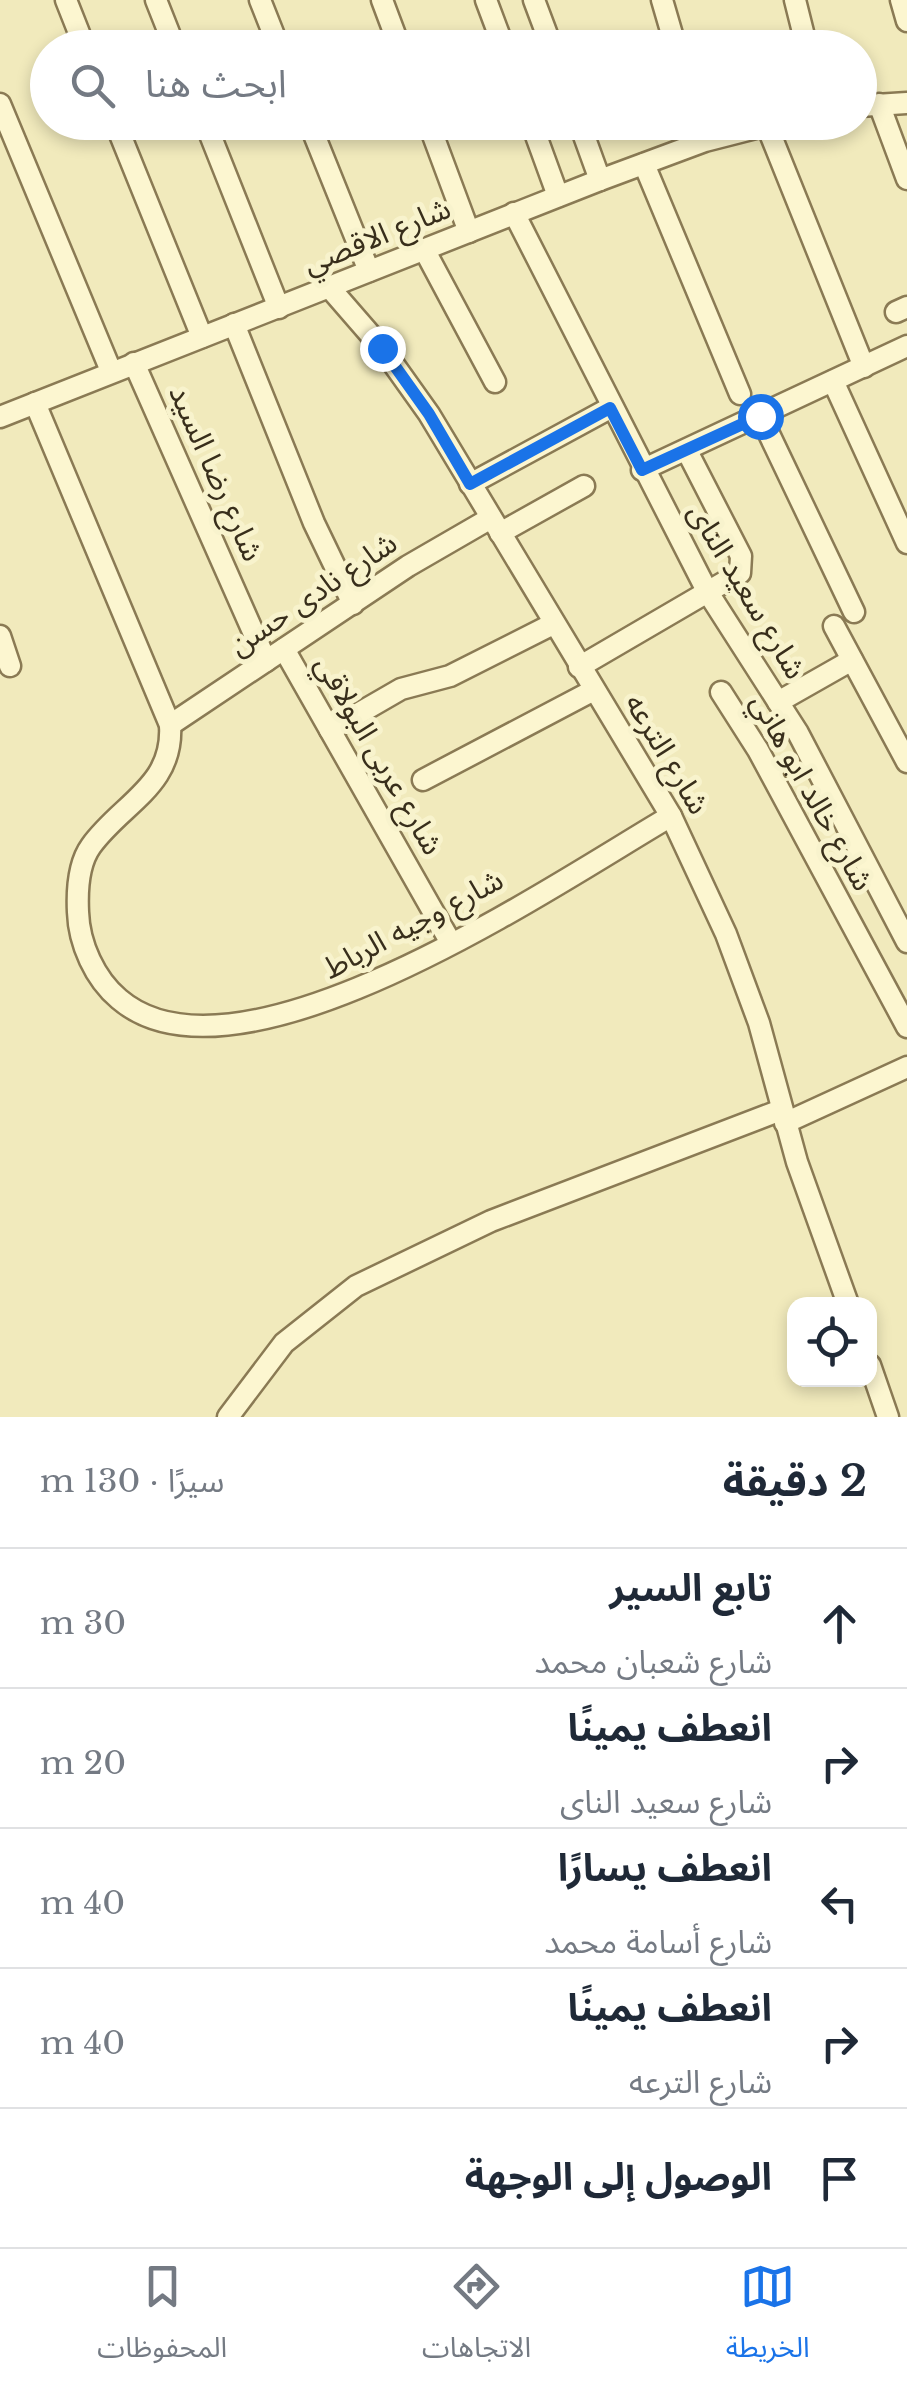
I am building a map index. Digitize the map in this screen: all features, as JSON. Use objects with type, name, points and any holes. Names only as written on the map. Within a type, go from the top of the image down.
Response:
[{"type":"street","points":[[66,0],[78,30]]},
{"type":"street","points":[[156,0],[168,30]]},
{"type":"street","points":[[260,0],[272,30]]},
{"type":"street","points":[[382,0],[393,30]]},
{"type":"street","points":[[486,0],[497,30]]},
{"type":"street","points":[[534,0],[545,30]]},
{"type":"street","points":[[662,0],[671,30]]},
{"type":"street","points":[[795,0],[802,30]]},
{"type":"street","points":[[901,0],[907,22]]},
{"type":"street","points":[[877,105],[907,103]]},
{"type":"street","points":[[0,104],[112,372]]},
{"type":"street","points":[[877,121],[907,179]]},
{"type":"street","points":[[122,140],[202,337]]},
{"type":"street","points":[[212,140],[279,308]]},
{"type":"street","points":[[316,140],[369,272]]},
{"type":"street","points":[[435,140],[469,232]]},
{"type":"street","points":[[538,140],[558,196]]},
{"type":"street","points":[[586,140],[600,180]]},
{"type":"street","name":"شارع الاقصي","points":[[1,413],[644,164],[688,140]]},
{"type":"street","points":[[779,140],[864,367]]},
{"type":"street","points":[[644,164],[740,394]]},
{"type":"street","name":"شارع سعيد الناى","points":[[514,213],[610,408],[707,591],[778,702],[907,942]]},
{"type":"street","points":[[425,251],[495,382]]},
{"type":"street","name":"شارع الترعه","points":[[329,287],[410,388],[671,816],[759,1023],[783,1116],[846,1297]]},
{"type":"street","points":[[234,324],[352,604]]},
{"type":"street","points":[[642,470],[832,381],[904,355]]},
{"type":"street","name":"شارع رضا السيد","points":[[134,363],[266,662]]},
{"type":"street","points":[[832,381],[907,543]]},
{"type":"street","points":[[35,403],[170,725]]},
{"type":"street","points":[[470,484],[610,408]]},
{"type":"street","points":[[760,416],[854,612]]},
{"type":"street","points":[[580,667],[740,573],[743,566],[687,451]]},
{"type":"street","name":"شارع نادى حسن","points":[[170,725],[438,547],[584,486]]},
{"type":"street","points":[[330,730],[401,689],[450,676],[553,624]]},
{"type":"street","points":[[834,626],[907,762]]},
{"type":"street","points":[[0,636],[10,666]]},
{"type":"street","name":"شارع عربى البولاقي","points":[[284,649],[450,943]]},
{"type":"street","points":[[778,702],[852,660]]},
{"type":"street","points":[[423,780],[594,690]]},
{"type":"street","name":"شارع خالد ابو هاني","points":[[721,692],[758,750],[907,1027]]},
{"type":"street","name":"شارع وجيه الرباط","points":[[170,725],[172,744],[154,786],[89,848],[79,878],[78,916],[88,956],[106,988],[135,1013],[168,1023],[204,1025],[318,1007],[450,943],[671,816]]},
{"type":"street","points":[[228,1417],[284,1343],[356,1286],[491,1221],[907,1067]]},
{"type":"street","points":[[877,1385],[888,1416],[907,1402]]},
{"type":"route","points":[[382,348],[429,414],[470,484],[610,408],[642,470],[760,416]]}]
